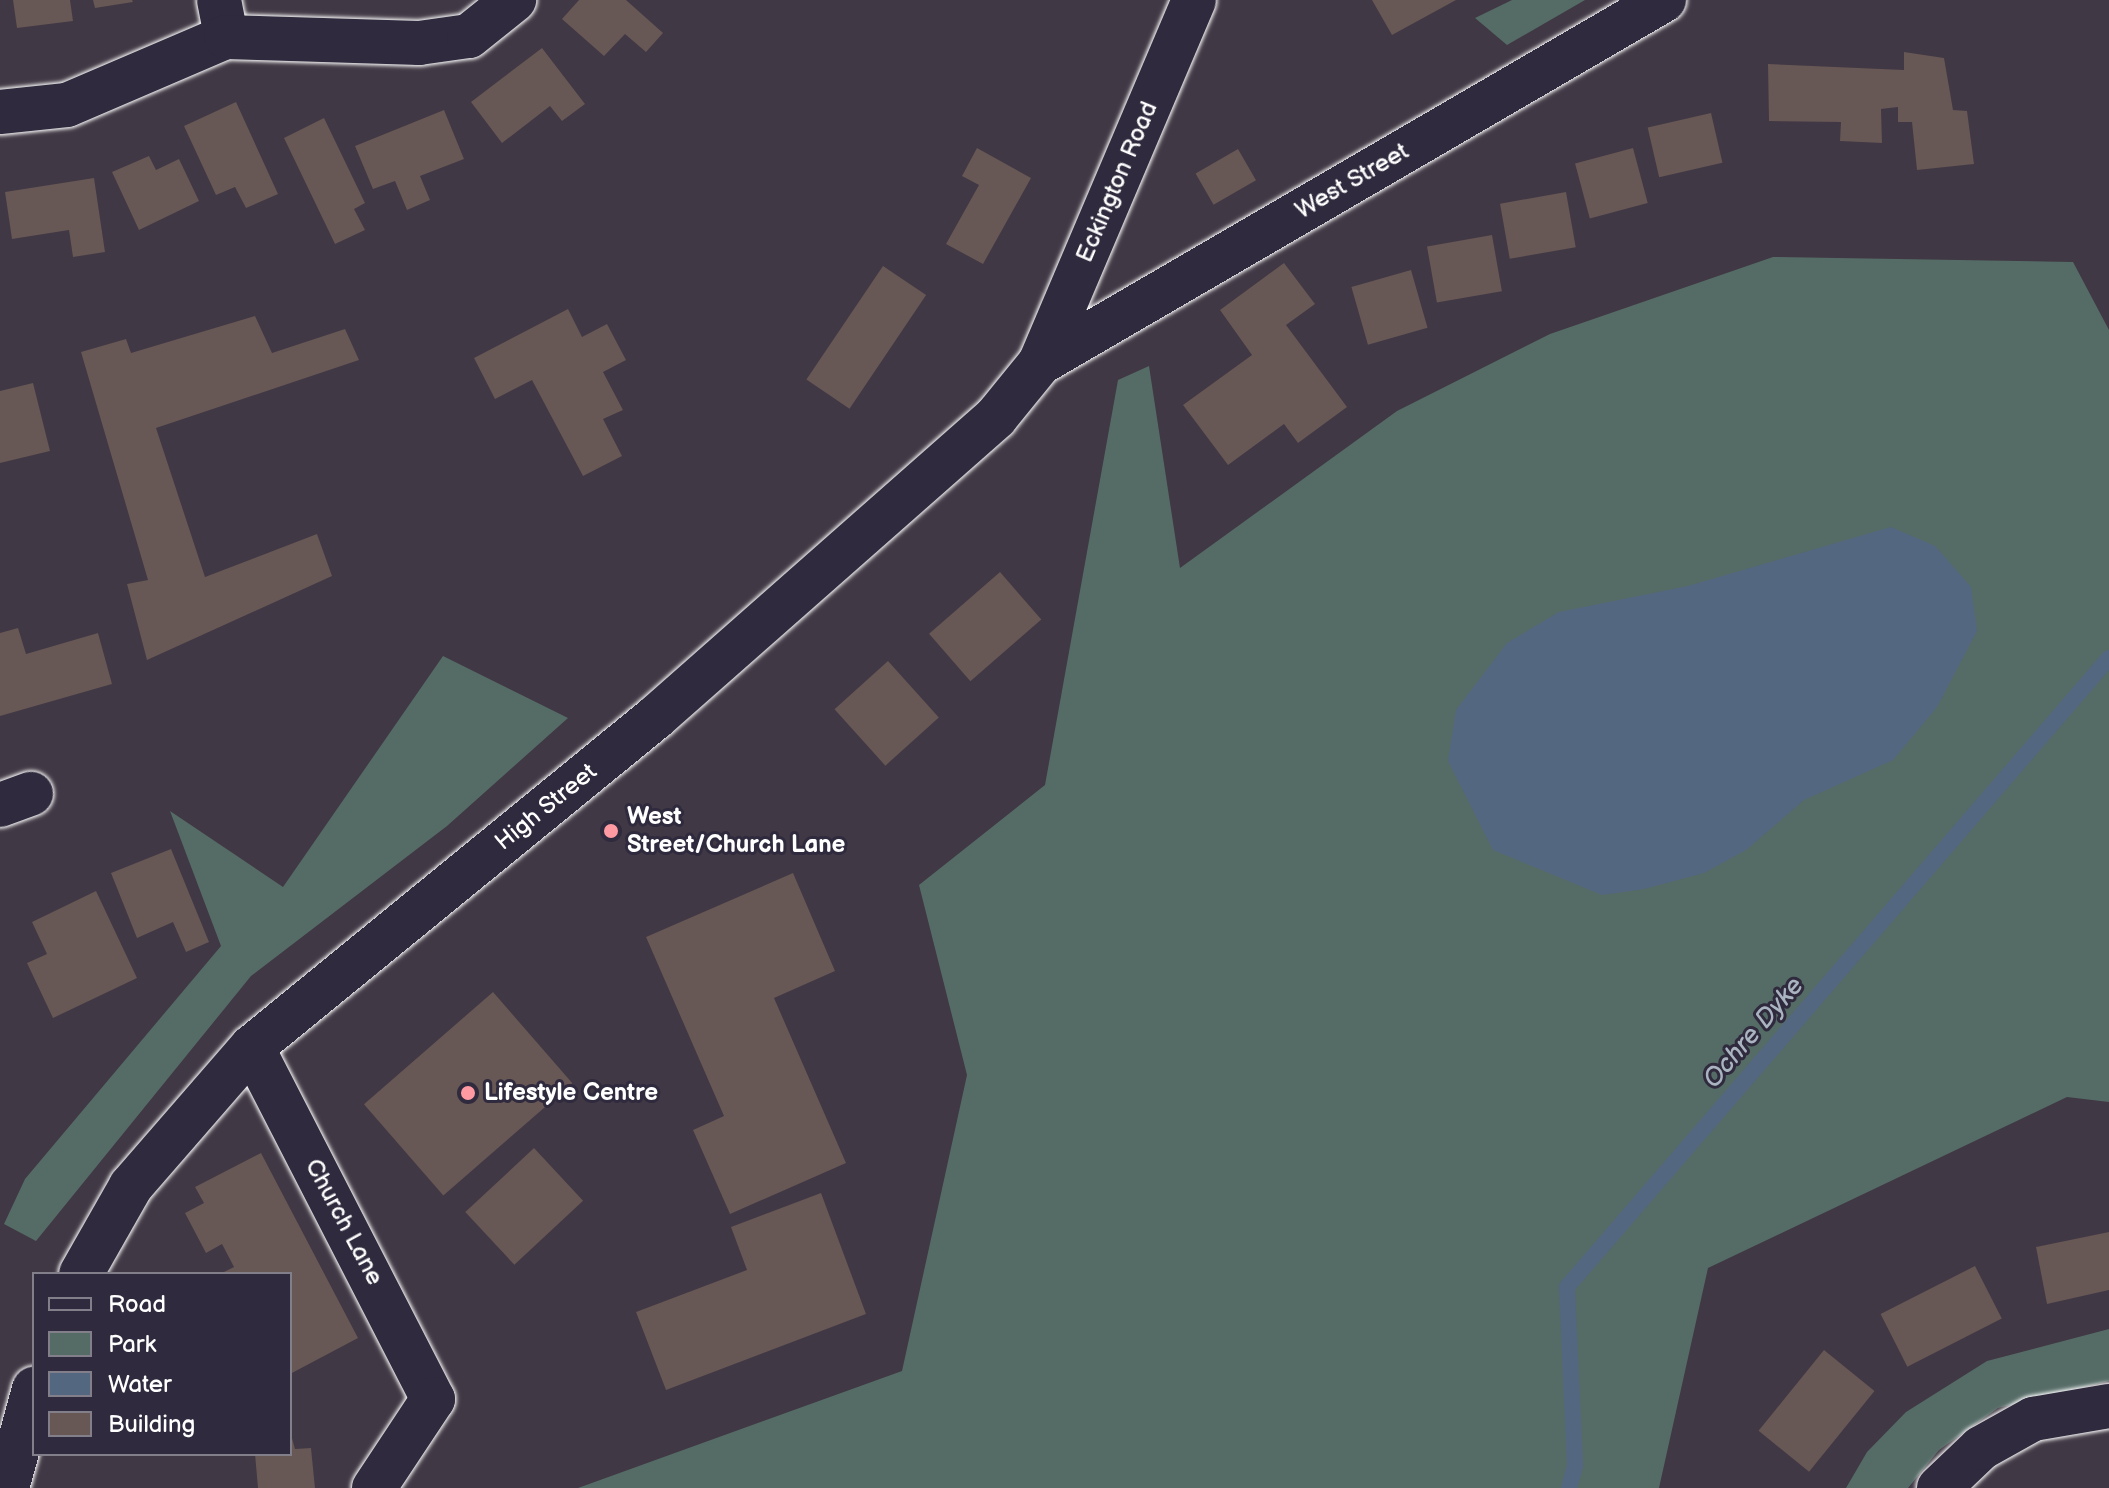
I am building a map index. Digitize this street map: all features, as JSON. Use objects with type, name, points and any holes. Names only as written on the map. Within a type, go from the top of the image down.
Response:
[{"type":"street","points":[[0,112],[67,105],[222,18],[419,43],[469,36],[514,0]]},
{"type":"street","name":"Eckington Road","points":[[1040,363],[1194,0]]},
{"type":"street","name":"West Street","points":[[1040,363],[1664,0]]},
{"type":"street","name":"High Street","points":[[82,1272],[131,1186],[252,1047],[929,483],[1040,363]]},
{"type":"street","name":"Church Lane","points":[[252,1047],[433,1399],[374,1488]]},
{"type":"street","points":[[7,1488],[32,1396]]},
{"type":"street","points":[[1939,1488],[1981,1448],[2033,1419],[2109,1406]]},
{"type":"green space","points":[[1512,0],[1585,0],[1507,45],[1475,18]]},
{"type":"green space","points":[[1773,257],[2073,262],[2109,330],[2109,1102],[2067,1097],[1708,1268],[1659,1488],[578,1488],[902,1371],[967,1075],[919,885],[1045,785],[1118,380],[1149,366],[1180,568],[1397,411],[1550,334]]},
{"type":"green space","points":[[443,656],[568,718],[447,826],[251,976],[36,1241],[4,1224],[25,1179],[221,946],[170,811],[283,887]]},
{"type":"green space","points":[[2109,1329],[2109,1381],[1998,1408],[1939,1450],[1908,1488],[1846,1488],[1867,1452],[1906,1412],[1987,1361]]},
{"type":"water","points":[[1891,527],[1935,546],[1971,587],[1977,631],[1937,707],[1893,760],[1804,800],[1746,850],[1704,873],[1644,889],[1602,895],[1493,850],[1448,761],[1456,710],[1507,643],[1559,612],[1688,586]]},
{"type":"building","points":[[13,0],[70,0],[73,21],[17,28]]},
{"type":"building","points":[[93,0],[132,0],[133,2],[95,8]]},
{"type":"building","points":[[579,0],[626,0],[663,33],[646,52],[625,34],[604,56],[562,19]]},
{"type":"building","points":[[1372,0],[1456,0],[1392,35]]},
{"type":"building","points":[[542,48],[585,104],[562,121],[550,106],[502,143],[471,102]]},
{"type":"building","points":[[1904,52],[1944,58],[1953,110],[1967,111],[1974,164],[1917,170],[1912,122],[1898,122],[1898,107],[1881,109],[1882,143],[1840,141],[1841,122],[1769,121],[1768,64],[1904,70]]},
{"type":"building","points":[[236,102],[278,194],[246,208],[235,187],[216,195],[184,126]]},
{"type":"building","points":[[444,110],[464,159],[420,176],[430,200],[407,210],[395,181],[373,189],[355,146]]},
{"type":"building","points":[[1711,113],[1722,163],[1659,177],[1648,128]]},
{"type":"building","points":[[324,118],[365,203],[354,209],[365,230],[335,244],[284,138]]},
{"type":"building","points":[[977,148],[1031,178],[983,264],[946,244],[979,185],[962,176]]},
{"type":"building","points":[[1633,148],[1648,203],[1590,219],[1575,164]]},
{"type":"building","points":[[1238,149],[1256,180],[1214,205],[1196,174]]},
{"type":"building","points":[[149,156],[156,170],[179,159],[199,201],[139,230],[112,172]]},
{"type":"building","points":[[94,178],[105,252],[73,257],[69,230],[12,239],[5,192]]},
{"type":"building","points":[[1566,192],[1576,247],[1510,259],[1500,204]]},
{"type":"building","points":[[1492,235],[1502,291],[1437,303],[1427,246]]},
{"type":"building","points":[[1284,263],[1315,304],[1286,325],[1347,407],[1298,443],[1284,424],[1228,465],[1183,405],[1252,355],[1220,310]]},
{"type":"building","points":[[883,266],[926,295],[850,409],[806,380]]},
{"type":"building","points":[[1411,270],[1428,328],[1368,345],[1351,287]]},
{"type":"building","points":[[568,309],[582,337],[607,324],[626,360],[603,372],[623,410],[603,419],[622,456],[583,476],[532,380],[495,399],[474,358]]},
{"type":"building","points":[[255,316],[272,353],[345,329],[359,360],[156,428],[205,577],[317,534],[332,576],[147,660],[127,584],[148,580],[81,352],[126,339],[131,353]]},
{"type":"building","points":[[33,383],[50,451],[0,463],[0,391]]},
{"type":"building","points":[[1000,572],[1041,620],[970,681],[929,634]]},
{"type":"building","points":[[18,628],[26,654],[98,633],[112,684],[0,716],[0,633]]},
{"type":"building","points":[[888,661],[939,717],[885,766],[834,709]]},
{"type":"building","points":[[171,849],[209,942],[186,952],[173,922],[137,938],[111,873]]},
{"type":"building","points":[[793,873],[835,971],[774,998],[846,1163],[730,1214],[693,1130],[724,1116],[646,937]]},
{"type":"building","points":[[96,891],[137,978],[53,1018],[27,963],[47,954],[32,922]]},
{"type":"building","name":"Lifestyle Centre","points":[[493,992],[572,1083],[443,1196],[364,1104]]},
{"type":"building","points":[[534,1148],[583,1201],[514,1265],[465,1212]]},
{"type":"building","points":[[261,1153],[358,1338],[292,1373],[292,1272],[224,1272],[234,1267],[222,1244],[206,1253],[185,1213],[204,1203],[195,1187]]},
{"type":"building","points":[[821,1193],[866,1314],[666,1390],[636,1312],[747,1270],[731,1227]]},
{"type":"building","points":[[2109,1232],[2109,1290],[2047,1304],[2036,1247]]},
{"type":"building","points":[[1975,1266],[2002,1319],[1907,1367],[1881,1314]]},
{"type":"building","points":[[1824,1350],[1875,1391],[1809,1472],[1759,1431]]},
{"type":"building","points":[[292,1438],[295,1449],[311,1448],[315,1488],[258,1488],[255,1456],[292,1456]]},
{"type":"waterway","name":"Ochre Dyke","points":[[1569,1488],[1575,1465],[1567,1287],[2109,658]]},
{"type":"place","name":"West Street/Church Lane","points":[[611,831]]},
{"type":"place","name":"Lifestyle Centre","points":[[468,1093]]}]
